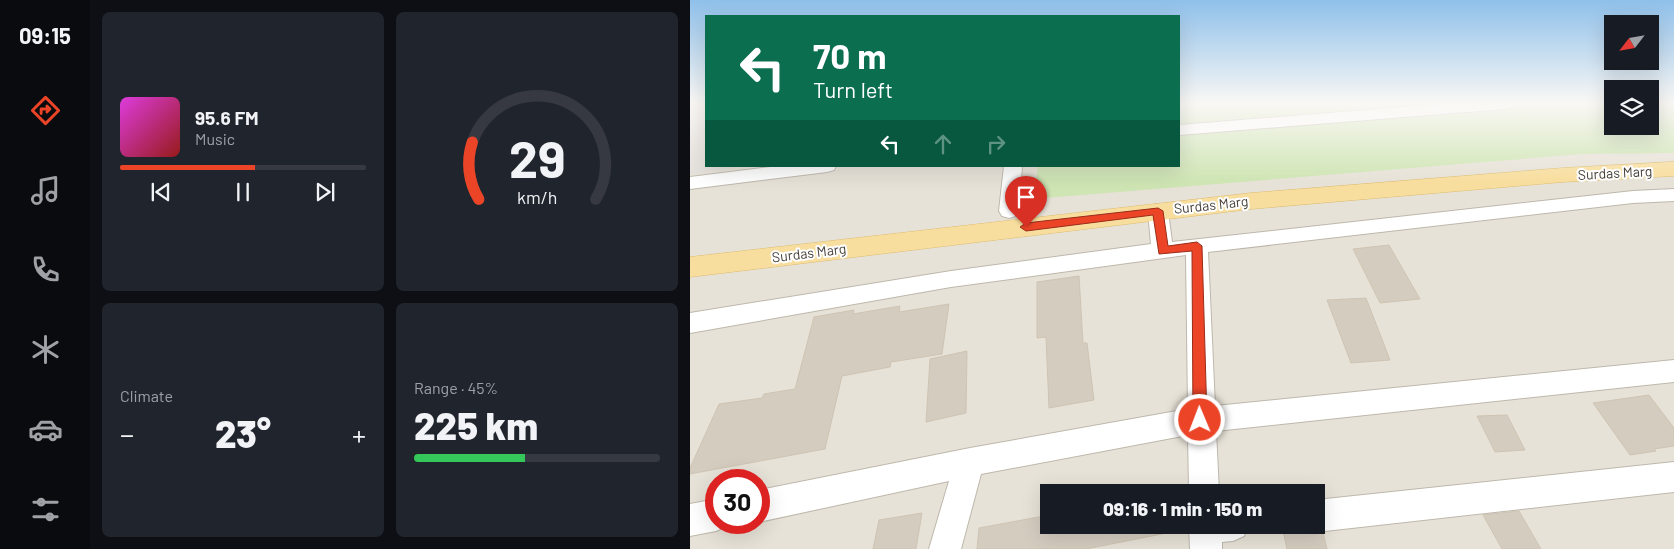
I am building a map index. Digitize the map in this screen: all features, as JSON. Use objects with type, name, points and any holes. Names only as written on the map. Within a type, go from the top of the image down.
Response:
[{"type":"main road","name":"Surdas Marg","points":[[690,266],[1246,187],[1526,162],[1674,155]]},
{"type":"main road","name":"Surdas Marg","points":[[690,248],[1008,220],[1158,211],[1250,201],[1563,175],[1674,169]]},
{"type":"street","points":[[690,183],[819,167]]},
{"type":"street","points":[[1008,220],[1012,167]]},
{"type":"street","points":[[690,323],[951,279],[1197,246],[1633,197],[1674,195]]},
{"type":"street","points":[[1158,211],[1163,251]]},
{"type":"street","points":[[1197,246],[1200,420],[1204,484]]},
{"type":"street","points":[[770,504],[970,462],[1200,420],[1674,371]]},
{"type":"street","points":[[945,549],[970,462]]},
{"type":"street","points":[[1325,515],[1674,476]]},
{"type":"street","points":[[690,520],[705,517]]},
{"type":"shaded area","points":[[690,130],[705,130],[705,167],[1180,167],[1180,130],[1604,130],[1604,135],[1659,135],[1659,130],[1674,130],[1674,549],[690,549]]},
{"type":"shaded area","points":[[690,130],[705,130],[705,167],[741,167],[690,174]]},
{"type":"green space","points":[[1180,130],[1604,130],[1604,135],[1659,135],[1659,130],[1674,130],[1674,153],[1583,154],[1033,199],[1038,167],[1180,167]]},
{"type":"building","points":[[1389,245],[1420,299],[1380,303],[1353,249]]},
{"type":"building","points":[[1079,276],[1083,343],[1087,343],[1094,400],[1049,408],[1046,337],[1037,338],[1037,282]]},
{"type":"building","points":[[1366,298],[1390,360],[1351,363],[1327,300]]},
{"type":"building","points":[[949,304],[942,354],[891,362],[890,367],[842,376],[825,449],[717,469],[705,469],[705,471],[690,474],[690,468],[719,404],[762,398],[764,394],[795,389],[814,317],[854,310],[853,314],[900,306],[899,312]]},
{"type":"building","points":[[967,351],[966,413],[926,422],[930,359]]},
{"type":"building","points":[[1649,395],[1674,428],[1674,446],[1630,455],[1593,403]]},
{"type":"building","points":[[1507,415],[1525,450],[1495,452],[1477,416]]},
{"type":"building","points":[[1519,511],[1541,549],[1502,549],[1483,515]]},
{"type":"building","points":[[922,513],[916,549],[873,549],[879,520]]},
{"type":"building","points":[[1040,517],[1040,534],[1162,534],[1086,549],[977,549],[979,528]]},
{"type":"building","points":[[1284,534],[1323,534],[1327,549],[1287,549]]},
{"type":"route","points":[[1026,227],[1158,211],[1163,251],[1197,246],[1200,420]]}]
